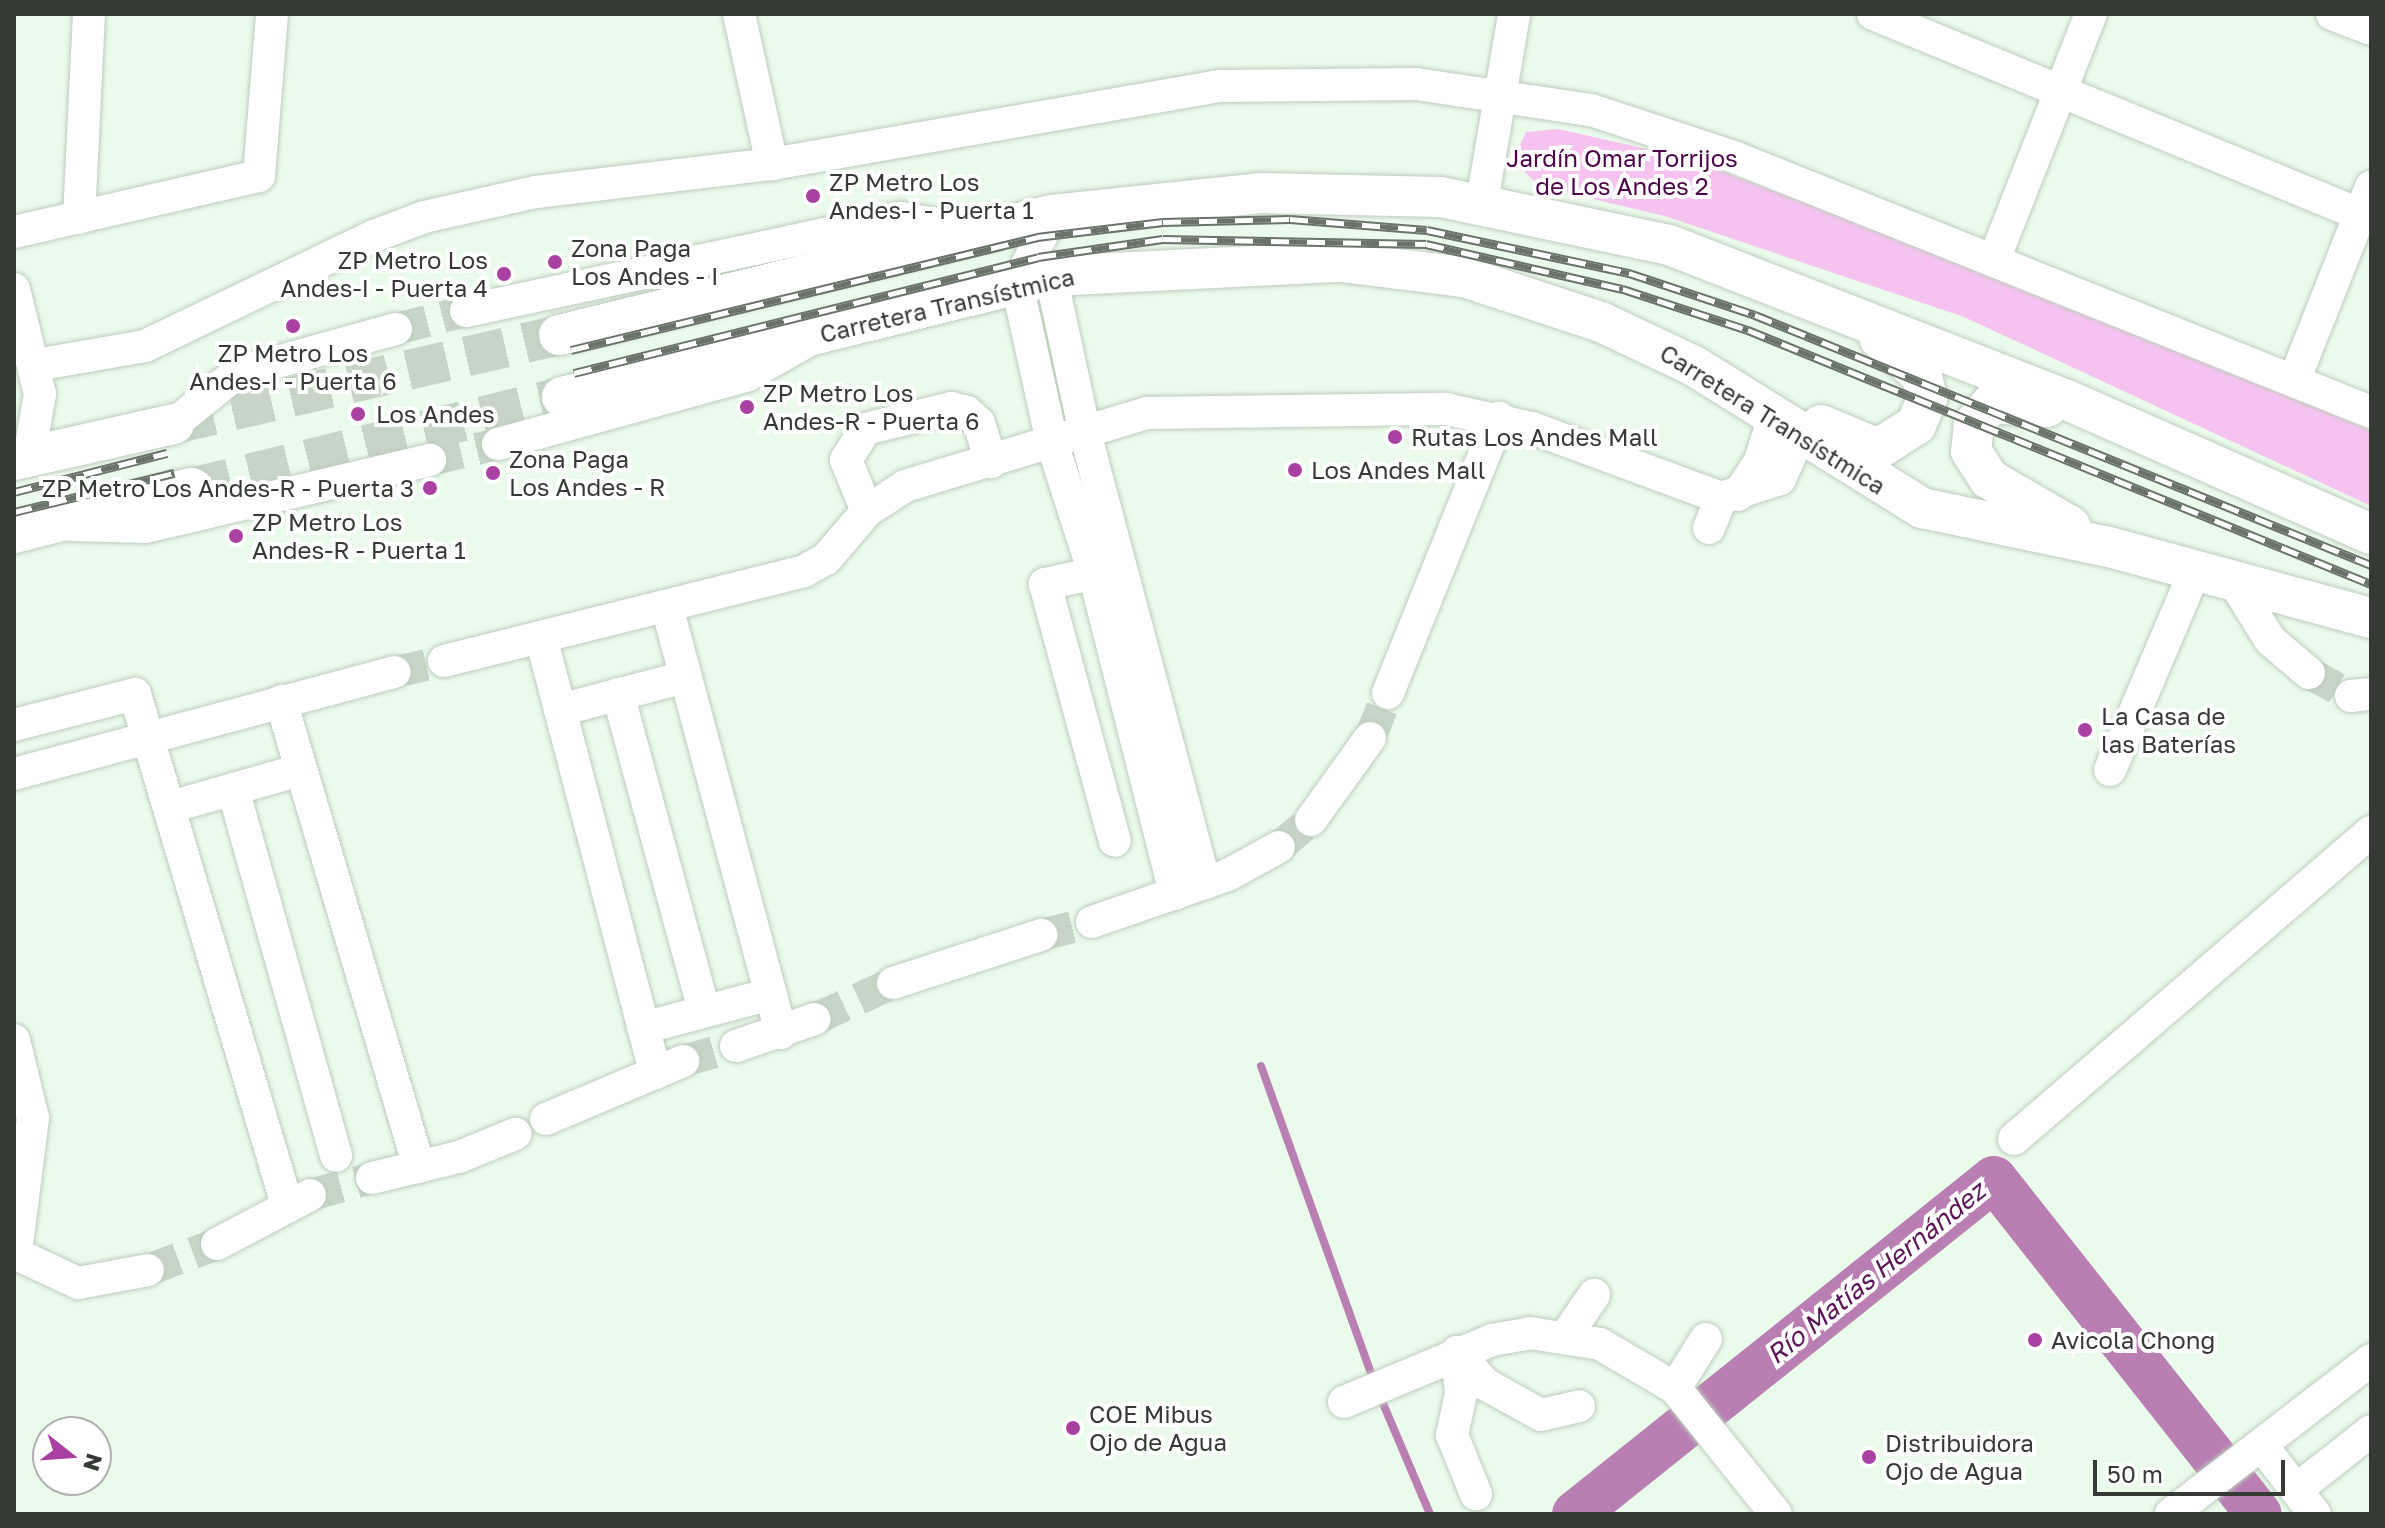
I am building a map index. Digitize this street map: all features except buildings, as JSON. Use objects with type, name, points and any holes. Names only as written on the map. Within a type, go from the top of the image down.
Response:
[{"type":"main road","points":[[559,335],[1052,215],[1260,193],[1482,202],[1669,245],[2067,400],[2371,534]]},
{"type":"main road","points":[[1528,296],[1687,340],[1855,445],[1894,445],[1916,425],[1925,388],[1905,354],[1669,245]]},
{"type":"main road","name":"Carretera Transístmica","points":[[562,397],[1034,280],[1341,262],[1464,277],[1528,296],[1648,342],[1922,508],[2213,572],[2371,618]]},
{"type":"main road","points":[[2109,547],[1979,469],[1971,434],[1984,409],[2001,400],[2035,403],[2247,479]]},
{"type":"main road","points":[[22,458],[174,424]]},
{"type":"main road","points":[[14,533],[191,488]]},
{"type":"street","points":[[79,218],[89,14]]},
{"type":"street","points":[[14,232],[259,176],[272,14]]},
{"type":"street","points":[[739,14],[772,164]]},
{"type":"street","points":[[1482,202],[1505,92],[1514,14]]},
{"type":"street","points":[[1873,14],[2060,91],[2367,207],[2294,381]]},
{"type":"street","points":[[1994,260],[2091,14]]},
{"type":"street","points":[[2332,14],[2371,29]]},
{"type":"street","points":[[36,365],[145,346],[424,217],[584,185],[772,164],[1219,86],[1416,84],[1505,92],[1591,110],[1734,157],[2371,412]]},
{"type":"street","points":[[1052,215],[1034,280],[1053,446],[1190,888]]},
{"type":"street","points":[[466,311],[901,218],[980,232]]},
{"type":"street","points":[[1034,280],[1084,429],[1125,566],[1190,888]]},
{"type":"street","points":[[14,289],[36,365],[41,411],[22,458]]},
{"type":"street","points":[[174,424],[237,373],[396,329]]},
{"type":"street","points":[[498,444],[748,375],[817,334]]},
{"type":"street","points":[[444,661],[804,571],[843,544],[867,511],[905,486],[1053,446],[1084,429],[1196,407],[1446,409],[1499,418],[1713,507],[1760,461],[1787,426]]},
{"type":"street","points":[[867,511],[846,460],[865,429],[951,408],[967,412],[979,423],[991,462]]},
{"type":"street","points":[[1388,693],[1499,418]]},
{"type":"street","points":[[52,523],[146,527],[430,460]]},
{"type":"street","points":[[1115,841],[1045,584],[1125,566]]},
{"type":"street","points":[[2110,770],[2213,572],[2270,640],[2309,673]]},
{"type":"street","points":[[667,607],[781,1033]]},
{"type":"street","points":[[541,637],[643,1028],[669,1067],[546,1119]]},
{"type":"street","points":[[14,774],[153,740],[281,701],[395,672]]},
{"type":"street","points":[[560,710],[685,677]]},
{"type":"street","points":[[14,725],[135,694],[153,740],[298,1200],[217,1244]]},
{"type":"street","points":[[618,694],[704,1011]]},
{"type":"street","points":[[281,701],[419,1167]]},
{"type":"street","points":[[1311,820],[1370,738]]},
{"type":"street","points":[[174,806],[300,770]]},
{"type":"street","points":[[233,789],[336,1156]]},
{"type":"street","points":[[2014,1139],[2371,832]]},
{"type":"street","points":[[1092,922],[1190,888],[1279,847]]},
{"type":"street","points":[[893,983],[1041,935]]},
{"type":"street","points":[[643,1028],[771,994]]},
{"type":"street","points":[[736,1046],[815,1019]]},
{"type":"street","points":[[16,1055],[33,1118],[18,1198],[15,1253],[78,1283],[148,1270]]},
{"type":"street","points":[[372,1178],[419,1167],[515,1134]]},
{"type":"street","points":[[1566,1336],[1592,1300],[1600,1344]]},
{"type":"street","points":[[1348,1400],[1457,1352],[1530,1333],[1566,1336],[1600,1344],[1681,1396],[1711,1431],[1767,1511]]},
{"type":"street","points":[[1681,1396],[1706,1339]]},
{"type":"street","points":[[1457,1352],[1485,1384],[1541,1415],[1579,1406]]},
{"type":"street","points":[[1457,1352],[1461,1394],[1452,1435],[1476,1494]]},
{"type":"street","points":[[2171,1514],[2371,1360]]},
{"type":"street","points":[[2253,1453],[2305,1502],[2371,1431]]},
{"type":"green space","name":"Jardín Omar Torrijos de Los Andes 2","points":[[1558,129],[1687,158],[2156,337],[2371,431],[2371,506],[1964,317],[1668,217],[1539,186],[1513,160],[1526,132]]},
{"type":"waterway","points":[[1261,1066],[1374,1382]]},
{"type":"waterway","name":"Río Matías Hernández","points":[[1575,1514],[1994,1179],[2259,1514]]},
{"type":"waterway","points":[[1379,1394],[1430,1514]]},
{"type":"tunnel","points":[[396,329],[466,311]]},
{"type":"tunnel","points":[[174,424],[559,335]]},
{"type":"tunnel","points":[[191,488],[562,397]]},
{"type":"tunnel","points":[[430,460],[498,444]]},
{"type":"tunnel","points":[[395,672],[444,661]]},
{"type":"tunnel","points":[[2309,673],[2351,696]]},
{"type":"tunnel","points":[[1370,738],[1388,693]]},
{"type":"tunnel","points":[[1279,847],[1311,820]]},
{"type":"tunnel","points":[[1041,935],[1092,922]]},
{"type":"tunnel","points":[[815,1019],[893,983]]},
{"type":"tunnel","points":[[683,1061],[736,1046]]},
{"type":"tunnel","points":[[310,1195],[372,1178]]},
{"type":"tunnel","points":[[148,1270],[217,1244]]},
{"type":"railway","points":[[571,350],[1037,237],[1163,222],[1290,219],[1427,230],[1629,273],[1755,315],[2371,565]]},
{"type":"railway","points":[[574,373],[1038,257],[1163,239],[1426,244],[1623,289],[1748,330],[2371,584]]},
{"type":"railway","points":[[14,492],[167,453]]},
{"type":"railway","points":[[14,512],[174,473]]},
{"type":"place","name":"ZP Metro Los Andes-I - Puerta 1","points":[[813,196]]},
{"type":"place","name":"Zona Paga Los Andes - I","points":[[555,262]]},
{"type":"place","name":"ZP Metro Los Andes-I - Puerta 4","points":[[504,274]]},
{"type":"place","name":"ZP Metro Los Andes-I - Puerta 6","points":[[293,326]]},
{"type":"place","name":"ZP Metro Los Andes-R - Puerta 6","points":[[747,407]]},
{"type":"place","name":"Los Andes","points":[[358,414]]},
{"type":"place","name":"Rutas Los Andes Mall","points":[[1395,437]]},
{"type":"place","name":"Los Andes Mall","points":[[1295,470]]},
{"type":"place","name":"Zona Paga Los Andes - R","points":[[493,473]]},
{"type":"place","name":"ZP Metro Los Andes-R - Puerta 3","points":[[430,488]]},
{"type":"place","name":"ZP Metro Los Andes-R - Puerta 1","points":[[236,536]]},
{"type":"place","name":"La Casa de las Baterías","points":[[2085,730]]},
{"type":"place","name":"Avicola Chong","points":[[2035,1340]]},
{"type":"place","name":"COE Mibus Ojo de Agua","points":[[1073,1428]]},
{"type":"place","name":"Distribuidora Ojo de Agua","points":[[1869,1457]]}]
